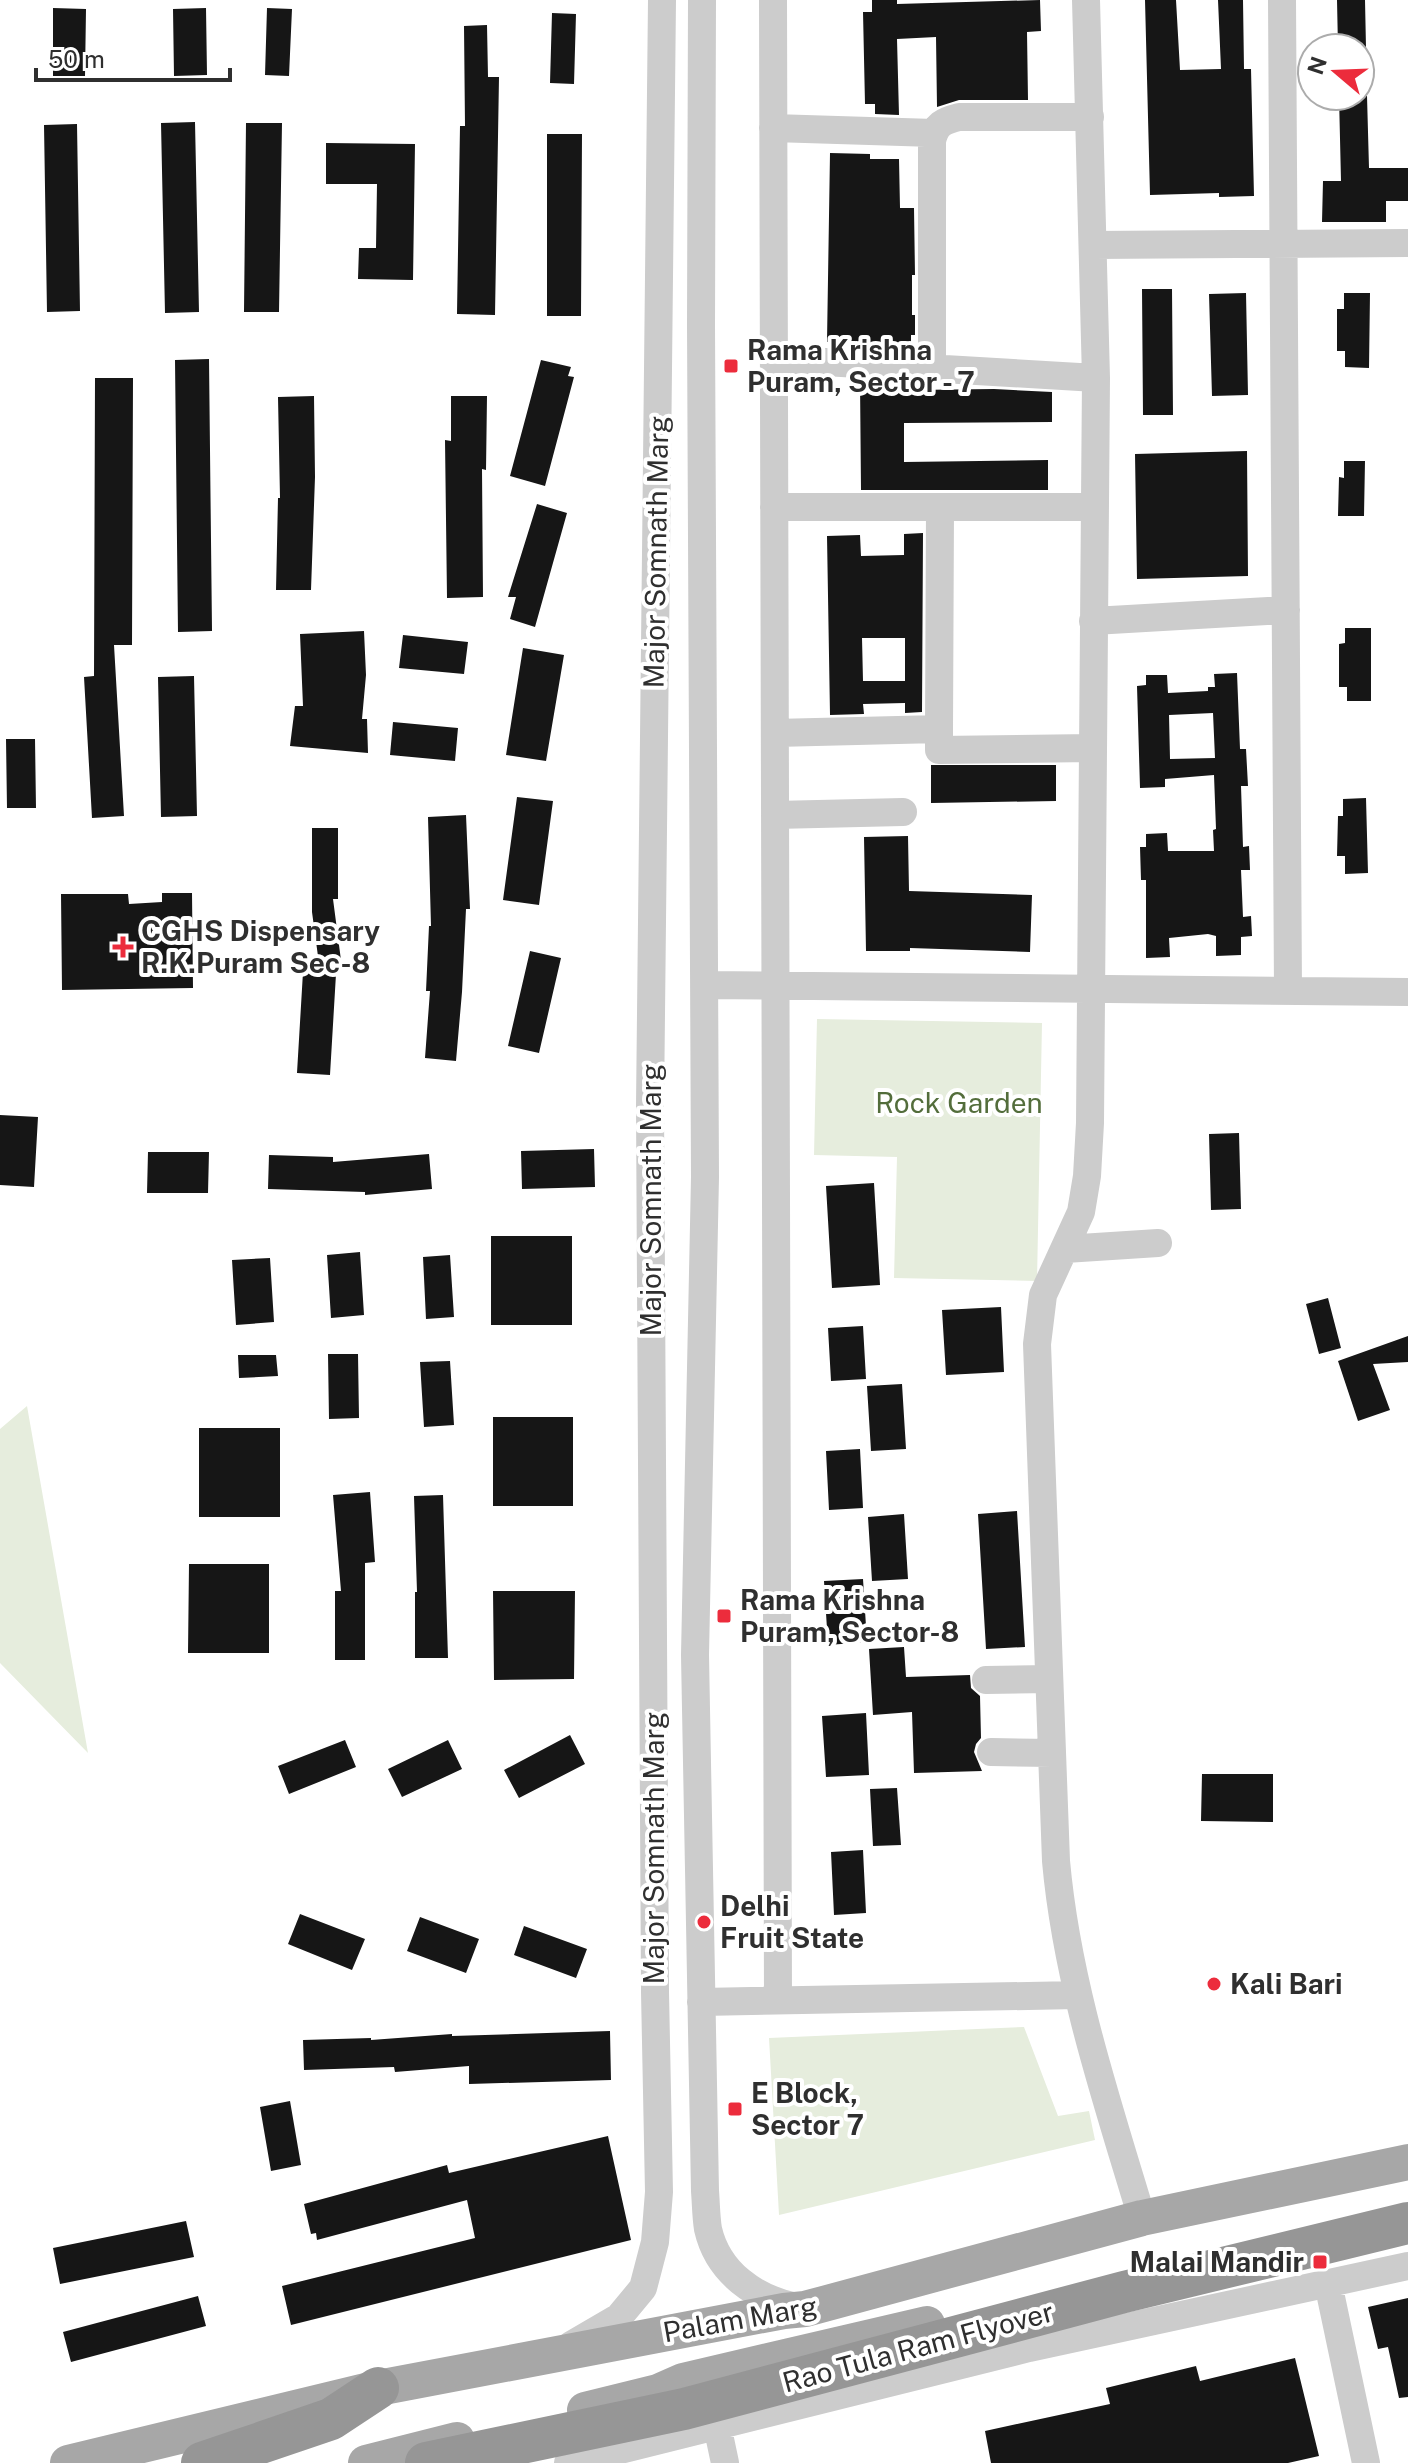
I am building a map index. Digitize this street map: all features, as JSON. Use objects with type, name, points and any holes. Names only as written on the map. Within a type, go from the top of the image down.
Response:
[{"type":"highway","name":"Rao Tula Ram Flyover","points":[[426,2463],[684,2409],[1124,2292],[1408,2223]]},
{"type":"highway","points":[[204,2462],[331,2419],[378,2388]]},
{"type":"main road","name":"Palam Marg","points":[[68,2463],[378,2388],[805,2309],[1142,2218],[1408,2162]]},
{"type":"main road","name":"Palam Marg","points":[[373,2462],[658,2392],[683,2381],[1408,2212]]},
{"type":"street","name":"Major Somnath Marg","points":[[556,2353],[619,2317],[643,2288],[655,2242],[659,2192],[650,1106],[662,0]]},
{"type":"street","name":"Major Somnath Marg","points":[[702,0],[705,1193],[695,1655],[705,2191],[708,2229],[720,2260],[743,2285],[772,2302],[805,2309]]},
{"type":"street","points":[[773,0],[778,2000]]},
{"type":"street","points":[[1086,0],[1096,378],[1087,1176],[1081,1212],[1043,1295],[1038,1321],[1060,1909],[1077,1995],[1142,2218]]},
{"type":"street","points":[[1282,0],[1288,991]]},
{"type":"street","points":[[932,368],[934,133],[943,121],[959,117],[1090,117]]},
{"type":"street","points":[[773,128],[934,133]]},
{"type":"street","points":[[1094,245],[1408,243]]},
{"type":"street","points":[[774,359],[1096,378]]},
{"type":"street","points":[[774,507],[1093,507]]},
{"type":"street","points":[[775,733],[939,729],[940,509]]},
{"type":"street","points":[[1093,621],[1286,610]]},
{"type":"street","points":[[939,722],[939,750],[1092,748]]},
{"type":"street","points":[[775,815],[903,812]]},
{"type":"street","points":[[705,985],[1408,992]]},
{"type":"street","points":[[1065,1249],[1158,1243]]},
{"type":"street","points":[[986,1680],[1049,1679]]},
{"type":"street","points":[[991,1752],[1052,1753]]},
{"type":"street","points":[[701,2002],[1077,1995]]},
{"type":"street","points":[[659,2192],[705,2191]]},
{"type":"street","points":[[568,2463],[1029,2348],[1408,2266]]},
{"type":"street","points":[[1328,2283],[1366,2463]]},
{"type":"street","points":[[717,2425],[725,2463]]},
{"type":"green space","name":"Rock Garden","points":[[817,1019],[1042,1023],[1037,1281],[894,1278],[897,1157],[814,1155]]},
{"type":"green space","points":[[27,1406],[88,1753],[0,1663],[0,1429]]},
{"type":"green space","points":[[1024,2027],[1058,2116],[1089,2111],[1095,2140],[779,2215],[769,2038]]},
{"type":"building","points":[[872,0],[897,0],[897,4],[1040,0],[1041,31],[1027,32],[1028,100],[959,100],[937,107],[936,37],[897,39],[899,115],[875,114],[875,104],[865,104],[863,12],[872,12]]},
{"type":"building","points":[[1145,0],[1176,0],[1180,70],[1221,69],[1218,0],[1243,0],[1244,69],[1251,69],[1254,196],[1219,197],[1219,193],[1150,195]]},
{"type":"building","points":[[1337,0],[1365,0],[1366,32],[1338,32]]},
{"type":"building","points":[[53,8],[86,9],[85,76],[53,76]]},
{"type":"building","points":[[206,8],[207,75],[174,76],[173,9]]},
{"type":"building","points":[[267,8],[292,9],[289,76],[265,75]]},
{"type":"building","points":[[552,13],[576,14],[574,84],[550,83]]},
{"type":"building","points":[[487,25],[488,77],[499,77],[495,315],[457,314],[460,126],[465,126],[464,26]]},
{"type":"building","points":[[1339,112],[1367,112],[1369,168],[1408,168],[1408,201],[1386,201],[1386,222],[1322,222],[1323,181],[1341,181]]},
{"type":"building","points":[[195,122],[199,312],[165,313],[161,123]]},
{"type":"building","points":[[246,123],[282,123],[279,312],[244,312]]},
{"type":"building","points":[[77,124],[80,311],[47,312],[44,125]]},
{"type":"building","points":[[547,134],[582,134],[581,316],[547,316]]},
{"type":"building","points":[[326,143],[415,144],[413,280],[358,279],[359,248],[376,248],[377,184],[326,184]]},
{"type":"building","points":[[830,153],[870,154],[870,159],[899,159],[900,208],[914,208],[912,315],[915,315],[915,335],[911,335],[911,350],[860,347],[860,342],[827,342]]},
{"type":"building","points":[[1142,289],[1172,289],[1173,415],[1143,415]]},
{"type":"building","points":[[1246,293],[1248,395],[1212,396],[1209,294]]},
{"type":"building","points":[[1344,293],[1370,293],[1369,368],[1345,367],[1345,351],[1337,351],[1337,309],[1344,309]]},
{"type":"building","points":[[209,359],[212,631],[178,632],[175,360]]},
{"type":"building","points":[[541,360],[571,367],[568,376],[574,377],[545,486],[510,476]]},
{"type":"building","points":[[95,378],[133,378],[132,645],[114,645],[124,816],[92,818],[84,677],[94,676]]},
{"type":"building","points":[[860,381],[911,384],[911,390],[1052,392],[1052,422],[904,423],[904,462],[1048,460],[1048,490],[861,490]]},
{"type":"building","points":[[314,396],[311,590],[276,590],[280,498],[278,397]]},
{"type":"building","points":[[451,396],[487,396],[486,470],[482,469],[483,597],[447,598],[445,440],[451,441]]},
{"type":"building","points":[[1247,451],[1248,576],[1137,579],[1135,454]]},
{"type":"building","points":[[1344,461],[1365,461],[1364,516],[1338,516],[1339,477],[1344,478]]},
{"type":"building","points":[[537,504],[567,513],[535,627],[510,619],[516,597],[508,597]]},
{"type":"building","points":[[923,533],[922,712],[905,713],[905,703],[863,704],[864,714],[830,715],[827,536],[860,535],[861,556],[904,555],[904,534]],"holes":[[[862,638],[905,638],[905,681],[863,681]]]},
{"type":"building","points":[[1345,628],[1371,628],[1371,701],[1347,701],[1347,687],[1339,687],[1339,644],[1345,643]]},
{"type":"building","points":[[364,631],[366,675],[362,719],[367,719],[368,753],[290,746],[295,706],[303,706],[300,634]]},
{"type":"building","points":[[403,635],[468,642],[464,674],[399,668]]},
{"type":"building","points":[[523,648],[564,655],[546,761],[506,755]]},
{"type":"building","points":[[1237,673],[1240,749],[1246,749],[1248,786],[1241,786],[1243,847],[1249,846],[1250,870],[1241,870],[1243,917],[1251,916],[1252,936],[1241,937],[1241,955],[1216,956],[1216,936],[1208,934],[1169,938],[1170,957],[1146,958],[1146,880],[1141,880],[1140,847],[1146,847],[1146,834],[1167,833],[1168,851],[1214,851],[1213,830],[1216,829],[1214,775],[1165,779],[1165,787],[1140,788],[1137,686],[1146,685],[1146,675],[1167,675],[1168,693],[1208,691],[1208,687],[1215,687],[1214,674]],"holes":[[[1213,713],[1215,758],[1170,759],[1169,715]]]},
{"type":"building","points":[[194,676],[197,816],[161,817],[158,677]]},
{"type":"building","points":[[393,722],[458,728],[455,761],[390,755]]},
{"type":"building","points":[[6,739],[35,739],[36,808],[7,808]]},
{"type":"building","points":[[931,765],[1056,765],[1056,801],[931,803]]},
{"type":"building","points":[[517,797],[553,801],[539,905],[503,900]]},
{"type":"building","points":[[1366,798],[1368,873],[1345,874],[1345,856],[1337,856],[1338,816],[1343,816],[1343,799]]},
{"type":"building","points":[[466,815],[470,909],[466,909],[456,1061],[425,1058],[431,926],[428,817]]},
{"type":"building","points":[[312,828],[338,828],[338,899],[333,899],[342,968],[320,971],[312,912]]},
{"type":"building","points":[[908,836],[909,891],[1032,895],[1030,952],[910,948],[910,951],[866,951],[864,837]]},
{"type":"building","points":[[162,893],[192,893],[193,988],[62,990],[61,894],[128,894],[129,904],[162,902]]},
{"type":"building","points":[[530,951],[561,958],[539,1053],[508,1046]]},
{"type":"building","points":[[303,972],[336,974],[330,1075],[297,1073]]},
{"type":"building","points":[[0,1115],[38,1117],[34,1187],[0,1185]]},
{"type":"building","points":[[1239,1133],[1241,1209],[1211,1210],[1209,1134]]},
{"type":"building","points":[[594,1149],[595,1187],[522,1189],[521,1151]]},
{"type":"building","points":[[148,1152],[209,1152],[208,1193],[147,1193]]},
{"type":"building","points":[[429,1154],[432,1189],[365,1195],[365,1192],[268,1189],[269,1155],[333,1157],[333,1162]]},
{"type":"building","points":[[874,1183],[880,1285],[832,1288],[826,1186]]},
{"type":"building","points":[[491,1236],[572,1236],[572,1325],[491,1325]]},
{"type":"building","points":[[360,1252],[364,1315],[331,1318],[327,1255]]},
{"type":"building","points":[[450,1255],[454,1317],[426,1319],[423,1257]]},
{"type":"building","points":[[270,1258],[274,1322],[236,1325],[232,1260]]},
{"type":"building","points":[[1328,1298],[1341,1348],[1319,1354],[1306,1304]]},
{"type":"building","points":[[1001,1307],[1004,1372],[946,1375],[942,1310]]},
{"type":"building","points":[[863,1326],[866,1379],[831,1381],[828,1328]]},
{"type":"building","points":[[1408,1336],[1408,1362],[1373,1364],[1390,1410],[1358,1421],[1338,1361]]},
{"type":"building","points":[[328,1354],[358,1354],[359,1418],[329,1419]]},
{"type":"building","points":[[238,1355],[276,1355],[278,1376],[239,1378]]},
{"type":"building","points":[[450,1361],[454,1425],[424,1427],[420,1362]]},
{"type":"building","points":[[902,1384],[906,1449],[871,1451],[867,1386]]},
{"type":"building","points":[[493,1417],[573,1417],[573,1506],[493,1506]]},
{"type":"building","points":[[199,1428],[280,1428],[280,1517],[199,1517]]},
{"type":"building","points":[[860,1449],[863,1508],[829,1510],[826,1451]]},
{"type":"building","points":[[370,1492],[375,1562],[365,1563],[365,1660],[335,1660],[335,1591],[341,1591],[333,1495]]},
{"type":"building","points":[[443,1495],[448,1658],[415,1658],[417,1592],[414,1496]]},
{"type":"building","points":[[1017,1511],[1025,1647],[986,1649],[978,1514]]},
{"type":"building","points":[[904,1514],[908,1579],[872,1581],[868,1517]]},
{"type":"building","points":[[189,1564],[269,1564],[269,1653],[188,1653]]},
{"type":"building","points":[[863,1579],[867,1642],[828,1645],[824,1581]]},
{"type":"building","points":[[493,1591],[575,1591],[574,1679],[494,1680]]},
{"type":"building","points":[[904,1647],[906,1677],[970,1675],[971,1688],[980,1696],[981,1738],[974,1752],[982,1771],[914,1773],[912,1712],[873,1715],[869,1649]]},
{"type":"building","points":[[866,1713],[869,1775],[826,1777],[822,1716]]},
{"type":"building","points":[[570,1735],[585,1764],[519,1798],[504,1770]]},
{"type":"building","points":[[345,1740],[356,1767],[289,1794],[278,1766]]},
{"type":"building","points":[[448,1740],[462,1769],[402,1797],[388,1769]]},
{"type":"building","points":[[1202,1774],[1273,1774],[1273,1822],[1201,1821]]},
{"type":"building","points":[[897,1788],[901,1845],[873,1846],[870,1789]]},
{"type":"building","points":[[863,1850],[866,1913],[834,1915],[831,1852]]},
{"type":"building","points":[[300,1914],[365,1939],[352,1970],[288,1944]]},
{"type":"building","points":[[420,1917],[479,1939],[466,1973],[407,1951]]},
{"type":"building","points":[[524,1926],[587,1949],[576,1978],[514,1955]]},
{"type":"building","points":[[610,2031],[611,2080],[469,2084],[469,2066],[395,2072],[394,2067],[304,2070],[303,2040]]},
{"type":"building","points":[[290,2101],[301,2165],[271,2171],[260,2107]]},
{"type":"building","points":[[608,2136],[631,2240],[291,2325],[282,2286],[475,2238],[467,2200],[317,2240],[316,2233],[311,2234],[304,2204],[447,2165],[449,2173]]},
{"type":"building","points":[[186,2221],[194,2257],[60,2284],[53,2248]]},
{"type":"building","points":[[198,2296],[206,2326],[71,2362],[63,2332]]},
{"type":"building","points":[[1408,2298],[1408,2397],[1399,2398],[1388,2347],[1378,2349],[1368,2307]]},
{"type":"building","points":[[1295,2358],[1319,2456],[1288,2463],[991,2463],[985,2431],[1110,2404],[1106,2388],[1196,2366],[1200,2381]]},
{"type":"place","name":"Rama Krishna Puram, Sector - 7","points":[[731,366]]},
{"type":"place","name":"CGHS Dispensary R.K.Puram Sec-8","points":[[123,947]]},
{"type":"place","name":"Rama Krishna Puram, Sector-8","points":[[724,1616]]},
{"type":"place","name":"Delhi Fruit State","points":[[704,1922]]},
{"type":"place","name":"Kali Bari","points":[[1214,1984]]},
{"type":"place","name":"E Block, Sector 7","points":[[735,2109]]},
{"type":"place","name":"Malai Mandir","points":[[1320,2262]]}]
